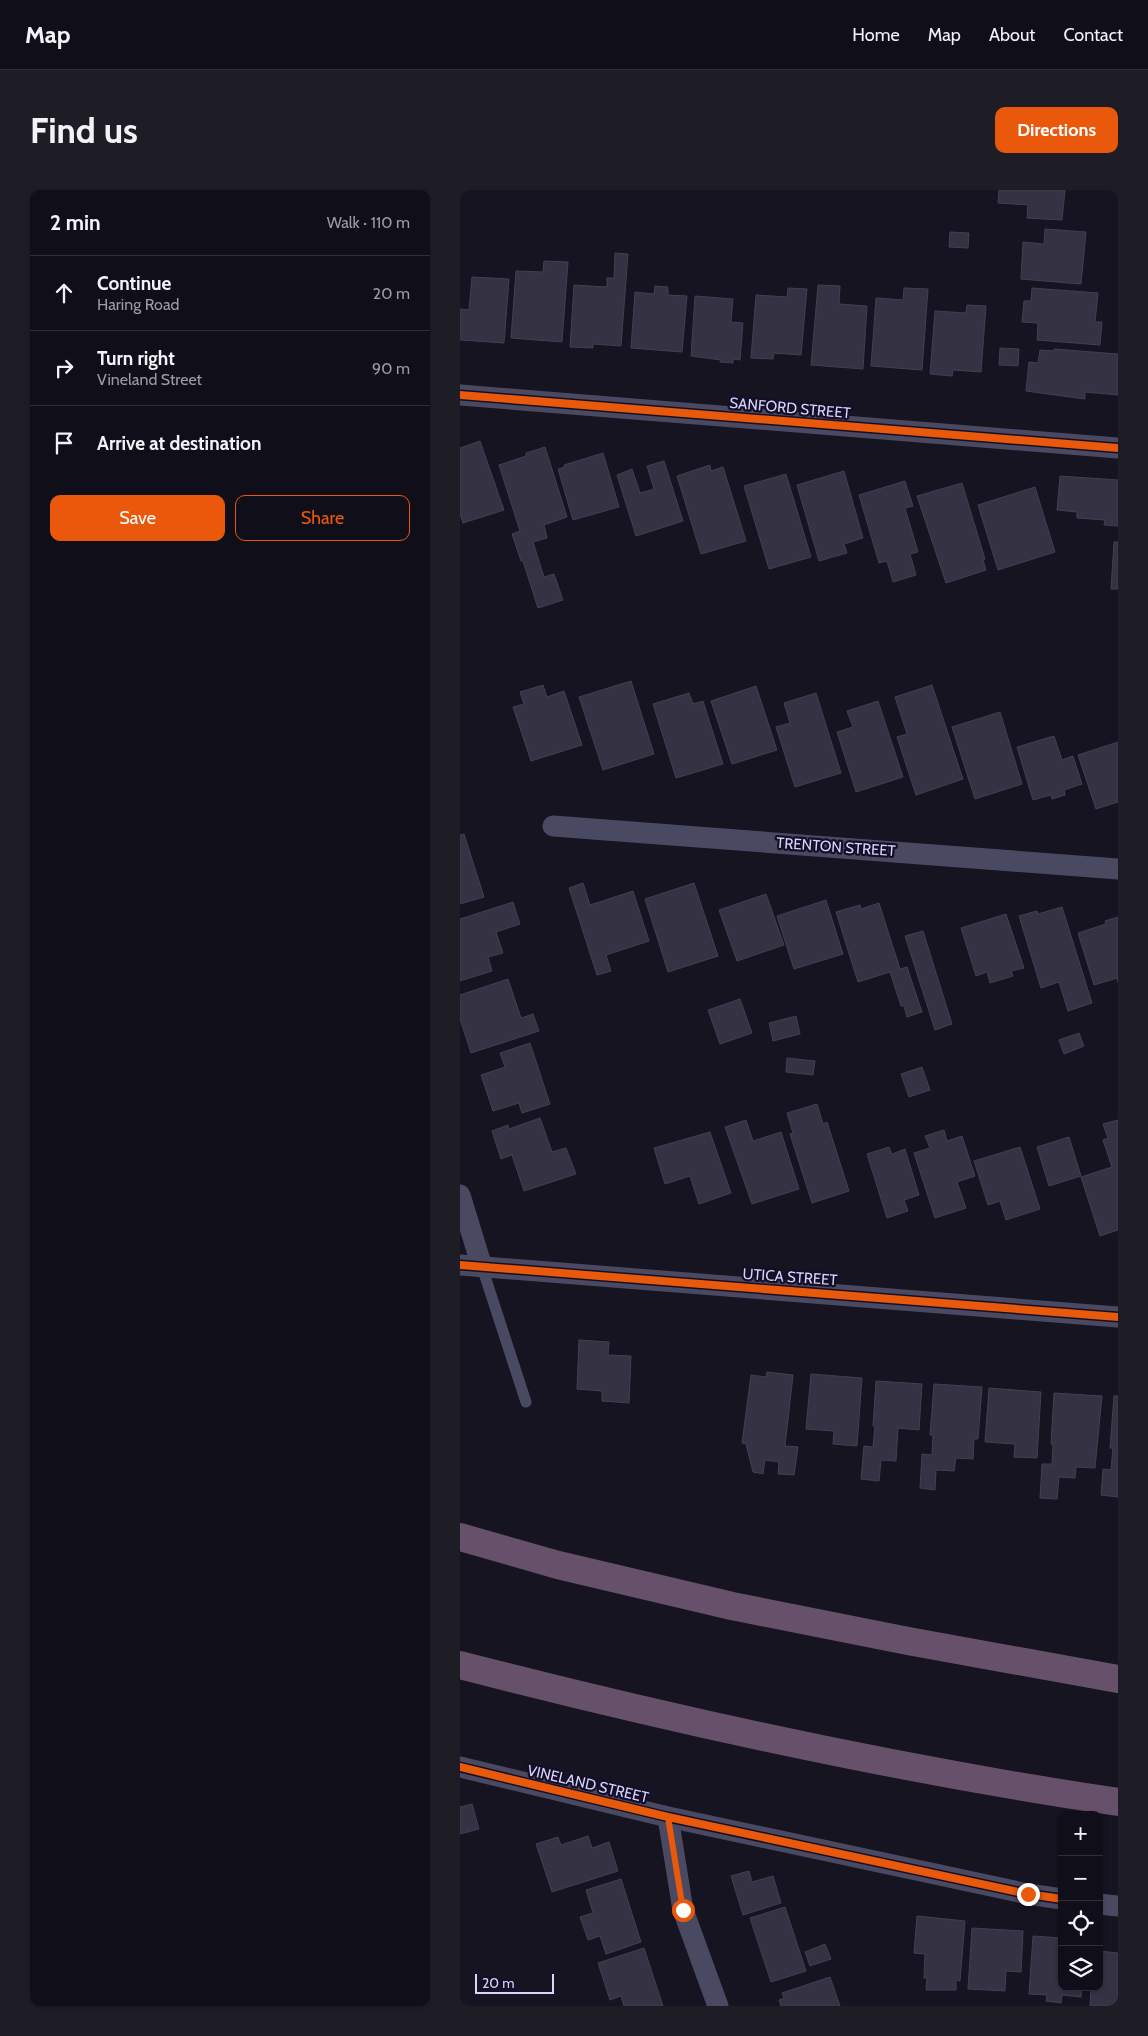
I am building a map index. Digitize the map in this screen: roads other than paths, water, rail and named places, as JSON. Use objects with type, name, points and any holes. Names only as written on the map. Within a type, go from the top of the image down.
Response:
[{"type":"highway","points":[[460,1537],[558,1565],[732,1606],[908,1641],[1118,1679]]},
{"type":"highway","points":[[460,1665],[722,1728],[889,1764],[1028,1789],[1118,1802]]},
{"type":"street","name":"SANFORD STREET","points":[[460,394],[1118,448]]},
{"type":"street","name":"TRENTON STREET","points":[[554,826],[1118,868]]},
{"type":"street","points":[[460,1195],[482,1267]]},
{"type":"street","name":"UTICA STREET","points":[[460,1265],[1118,1317]]},
{"type":"street","name":"VINELAND STREET","points":[[460,1767],[668,1817],[1018,1892],[1058,1897]]},
{"type":"street","points":[[668,1817],[683,1910],[718,2006]]},
{"type":"street","points":[[1103,1904],[1118,1906]]},
{"type":"lane","points":[[482,1267],[526,1402]]}]
